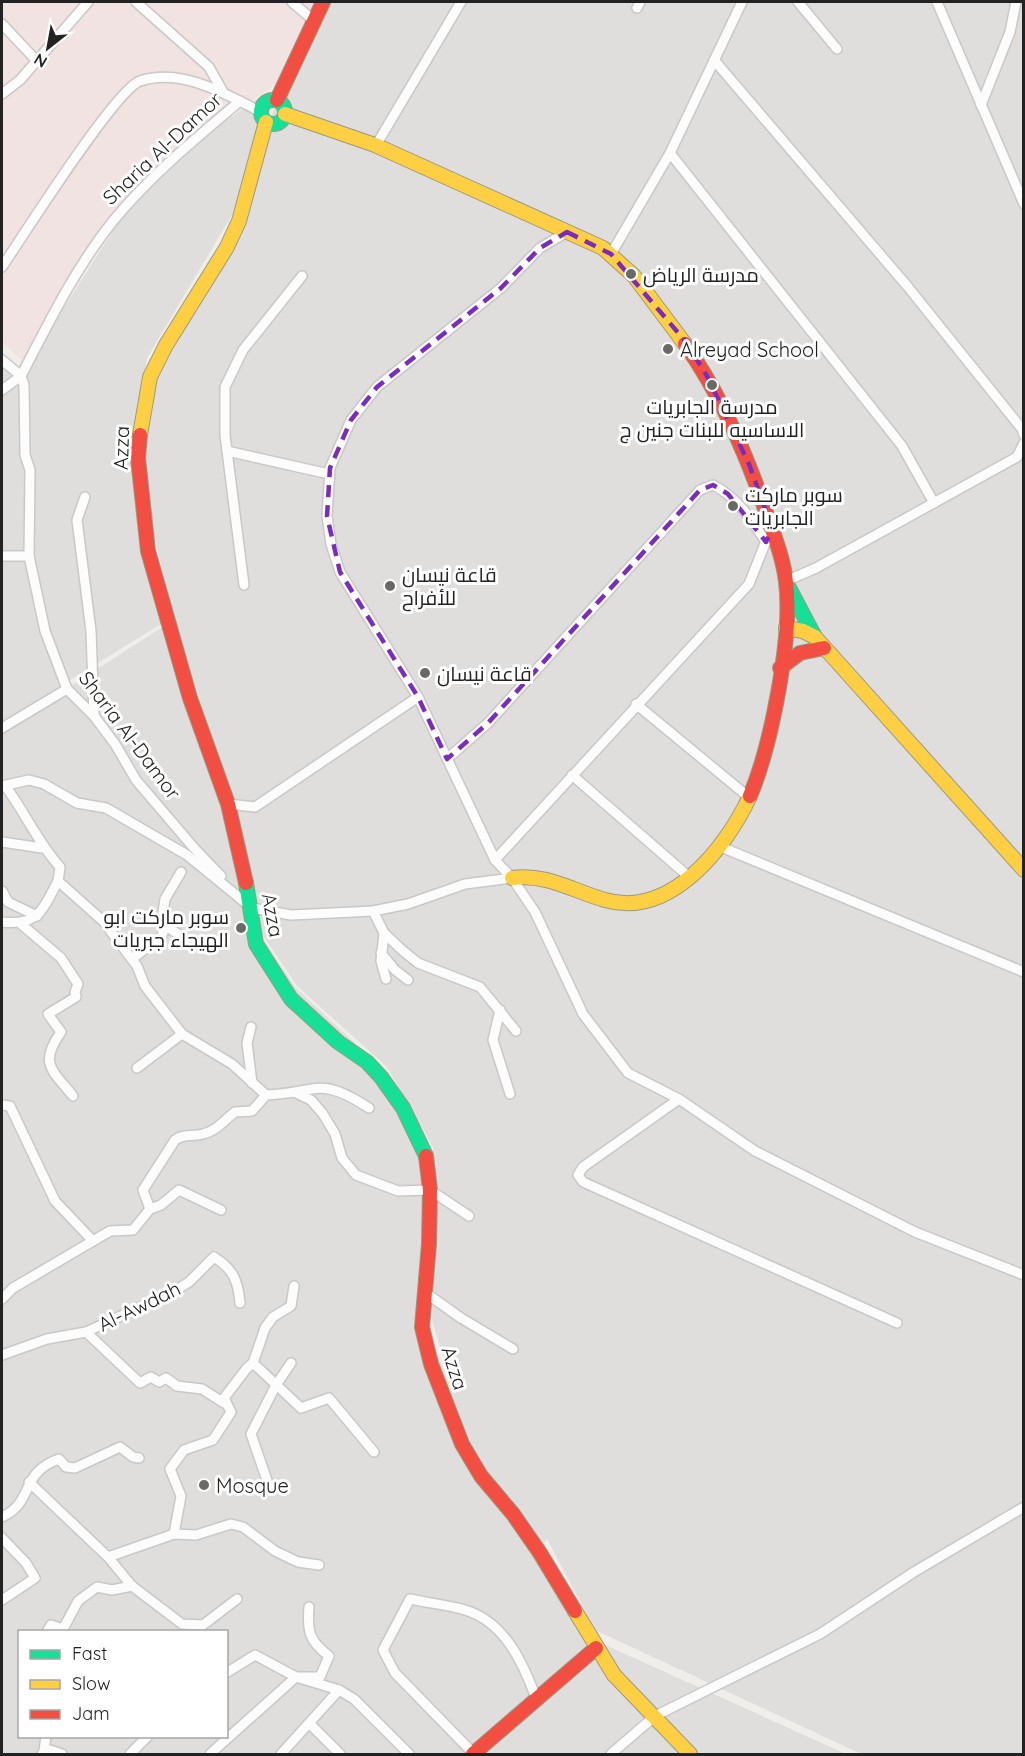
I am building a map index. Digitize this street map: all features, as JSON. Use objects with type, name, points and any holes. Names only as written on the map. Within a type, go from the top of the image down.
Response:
[{"type":"street","points":[[2,94],[20,80],[88,2]]},
{"type":"street","points":[[136,2],[209,67],[223,92]]},
{"type":"street","points":[[292,2],[313,20]]},
{"type":"street","points":[[277,100],[323,2]]},
{"type":"street","points":[[375,147],[461,2]]},
{"type":"street","points":[[611,254],[670,153],[742,2]]},
{"type":"street","points":[[798,2],[837,49]]},
{"type":"street","points":[[937,2],[1023,204]]},
{"type":"street","points":[[981,105],[1010,32],[1016,2]]},
{"type":"street","points":[[2,24],[36,60]]},
{"type":"street","points":[[714,60],[908,287],[1022,429],[1023,435]]},
{"type":"street","points":[[2,267],[98,125],[135,84],[145,80],[192,81],[223,92],[263,117],[278,123],[285,114],[284,106],[277,100]]},
{"type":"street","points":[[263,117],[266,102],[277,100]]},
{"type":"street","name":"Sharia Al-Damor","points":[[240,101],[152,179],[113,221],[82,267],[21,375],[24,386],[25,455],[30,470],[29,556],[45,631],[67,689],[94,716],[115,744],[136,780],[194,849],[252,908]]},
{"type":"street","points":[[285,114],[309,120],[375,147],[567,232],[611,254],[686,342],[707,376],[749,464],[772,528],[786,581],[820,643]]},
{"type":"street","name":"Azza","points":[[263,117],[239,220],[227,247],[166,345],[150,377],[142,412],[138,458],[148,551],[190,699],[228,804],[252,908],[256,944],[291,999],[338,1042],[367,1062],[403,1108],[425,1150],[430,1190],[429,1244],[423,1290],[422,1327],[431,1364],[462,1444],[482,1476],[540,1552],[614,1675],[656,1716],[690,1755]]},
{"type":"street","points":[[670,153],[902,446],[934,503]]},
{"type":"street","points":[[567,232],[540,248],[501,288],[377,387],[351,420],[329,474],[329,530],[340,572],[418,697],[495,860],[512,878],[535,912],[583,1014],[628,1072],[679,1099],[755,1151],[904,1227],[1023,1275]]},
{"type":"street","points":[[244,585],[227,451],[224,402],[230,373],[243,350],[302,276]]},
{"type":"street","points":[[2,360],[21,375],[2,390]]},
{"type":"street","points":[[786,581],[816,568],[1017,457],[1023,443]]},
{"type":"street","points":[[227,451],[329,474]]},
{"type":"street","points":[[447,759],[488,723],[700,490],[713,485],[728,494],[749,515],[766,542]]},
{"type":"street","points":[[85,497],[77,520],[91,631],[94,716]]},
{"type":"street","points":[[495,860],[636,704],[749,584],[772,528]]},
{"type":"street","points":[[2,556],[29,556]]},
{"type":"street","points":[[2,922],[21,924],[37,916],[58,881],[60,867],[42,848],[24,811],[4,787],[29,780],[44,783],[77,803],[106,808],[187,855],[252,908],[291,915],[373,911],[408,904],[465,884],[533,876],[582,894],[631,904],[649,902],[688,876],[721,847],[737,826],[751,799],[761,771],[786,633],[786,581]]},
{"type":"street","points":[[786,633],[803,631],[820,643],[1023,870]]},
{"type":"street","points":[[780,668],[797,654],[820,643]]},
{"type":"street","points":[[2,728],[67,689]]},
{"type":"street","points":[[228,804],[255,807],[418,697]]},
{"type":"street","points":[[636,704],[751,799]]},
{"type":"street","points":[[572,775],[688,876]]},
{"type":"street","points":[[2,843],[42,848]]},
{"type":"street","points":[[721,847],[1023,972]]},
{"type":"street","points":[[132,959],[162,936],[165,925],[163,912],[165,899],[182,873]]},
{"type":"street","points":[[58,881],[103,921],[132,959],[146,986],[182,1034],[232,1064],[266,1095]]},
{"type":"street","points":[[2,891],[8,902],[37,916]]},
{"type":"street","points":[[373,911],[384,933],[418,963],[480,987],[516,1031]]},
{"type":"street","points":[[21,924],[61,958],[78,984],[76,997],[48,1014],[61,1032],[50,1045],[49,1060],[52,1070],[73,1096]]},
{"type":"street","points":[[165,925],[182,938]]},
{"type":"street","points":[[384,933],[381,953],[386,979]]},
{"type":"street","points":[[381,953],[395,970],[408,980]]},
{"type":"street","points":[[500,1010],[493,1040],[510,1094]]},
{"type":"street","points":[[251,1027],[247,1042],[252,1083]]},
{"type":"street","points":[[137,1068],[182,1034]]},
{"type":"street","points":[[150,1209],[143,1190],[175,1140],[183,1136],[206,1134],[223,1124],[234,1112],[252,1111],[266,1095],[315,1087],[330,1087],[345,1093],[369,1108]]},
{"type":"street","points":[[294,1092],[311,1100],[323,1114],[335,1134],[342,1158],[356,1175],[398,1191],[430,1190],[469,1216]]},
{"type":"street","points":[[679,1099],[583,1167],[578,1175],[583,1182],[897,1323]]},
{"type":"street","points":[[2,1105],[10,1106],[55,1201],[93,1241]]},
{"type":"street","points":[[2,1299],[13,1288],[110,1231],[133,1230],[150,1209],[161,1205],[178,1190],[221,1210]]},
{"type":"street","name":"Al-Awdah","points":[[2,1355],[47,1339],[86,1332],[173,1292],[189,1282],[214,1257],[229,1267],[239,1285],[240,1303]]},
{"type":"street","points":[[224,1403],[224,1398],[237,1379],[253,1363],[265,1328],[273,1317],[291,1306],[294,1286]]},
{"type":"street","points":[[423,1290],[461,1318],[513,1349]]},
{"type":"street","points":[[86,1332],[140,1383],[151,1377],[159,1382],[166,1378],[177,1386],[202,1389],[224,1403],[231,1412],[213,1440],[184,1449],[170,1469],[181,1497],[174,1534]]},
{"type":"street","points":[[253,1363],[301,1408],[329,1398],[374,1452]]},
{"type":"street","points":[[270,1489],[251,1434],[276,1384],[291,1363]]},
{"type":"street","points":[[2,1517],[9,1513],[26,1494],[29,1482],[41,1466],[59,1459],[66,1467],[75,1468],[120,1447],[133,1457],[139,1458]]},
{"type":"street","points":[[29,1482],[108,1557],[132,1586],[182,1624],[203,1625],[210,1622],[220,1609],[237,1599]]},
{"type":"street","points":[[611,1755],[656,1716],[820,1634],[914,1572],[1023,1507]]},
{"type":"street","points":[[108,1557],[174,1534],[196,1535],[224,1524],[231,1524],[243,1527],[275,1551],[298,1562],[318,1565]]},
{"type":"street","points":[[2,1538],[26,1563],[35,1578],[2,1600]]},
{"type":"street","points":[[48,1630],[51,1625],[63,1629],[78,1601],[97,1587],[112,1590],[132,1586]]},
{"type":"street","points":[[536,1698],[525,1668],[512,1645],[480,1616],[465,1610],[410,1599],[383,1650],[395,1673],[473,1754],[597,1648]]},
{"type":"street","points":[[210,1755],[296,1677],[320,1677],[329,1656],[314,1644],[307,1631],[309,1607]]},
{"type":"street","points":[[228,1672],[255,1655],[296,1677],[339,1690],[354,1699],[409,1755]]},
{"type":"street","points":[[282,1755],[339,1690]]},
{"type":"street","points":[[310,1724],[340,1755]]},
{"type":"street","points":[[46,1738],[43,1753],[62,1755]]},
{"type":"street","points":[[130,1755],[147,1738]]},
{"type":"highlighted area","points":[[567,232],[611,254],[686,342],[707,376],[749,464],[772,528],[766,542],[728,494],[713,485],[700,490],[488,723],[447,759],[418,697],[340,572],[327,516],[330,468],[351,420],[377,387],[501,288],[540,248]]},
{"type":"shaded area","points":[[2,2],[318,2],[278,83],[179,149],[120,210],[26,364],[2,342]]},
{"type":"shaded area","points":[[329,2],[1023,2],[1023,1754],[861,1754],[595,1630],[547,1539],[544,1543],[594,1638],[471,1754],[2,1754],[2,355],[22,373],[125,212],[186,148],[260,97],[257,137],[232,215],[147,358],[138,420],[143,502],[169,619],[67,682],[69,687],[172,621],[260,934],[295,987],[389,1075],[429,1146],[423,1296],[434,1348],[455,1395],[425,1298],[435,1187],[433,1147],[387,1067],[297,986],[262,934],[237,819],[175,621],[151,524],[142,424],[154,355],[244,215],[262,130],[299,69]]},
{"type":"shaded area","points":[[601,1643],[846,1754],[478,1754]]},
{"type":"traffic: fast","points":[[273,100],[282,103],[285,112],[282,121],[273,124],[264,121],[261,112],[264,103],[273,100]]},
{"type":"traffic: fast","points":[[788,586],[815,637]]},
{"type":"traffic: fast","points":[[246,883],[256,944],[291,999],[338,1042],[367,1062],[381,1077],[403,1108],[426,1156]]},
{"type":"traffic: slow","points":[[285,114],[375,145],[603,248],[634,276],[685,344]]},
{"type":"traffic: slow","points":[[140,435],[150,377],[166,345],[227,247],[239,221],[266,122]]},
{"type":"traffic: slow","points":[[786,628],[803,631],[815,637],[1024,870]]},
{"type":"traffic: slow","points":[[512,878],[548,880],[605,900],[629,903],[652,899],[673,889],[693,875],[711,857],[740,816],[750,796]]},
{"type":"traffic: slow","points":[[575,1611],[614,1675],[690,1754]]},
{"type":"traffic: jam","points":[[277,100],[323,2]]},
{"type":"traffic: jam","points":[[685,344],[710,383],[741,446],[775,538],[786,582],[786,631],[778,690],[765,749],[750,796]]},
{"type":"traffic: jam","points":[[140,435],[138,458],[148,551],[190,698],[228,804],[246,883]]},
{"type":"traffic: jam","points":[[780,668],[800,653],[824,648]]},
{"type":"traffic: jam","points":[[426,1156],[430,1190],[429,1244],[422,1327],[431,1364],[462,1444],[481,1476],[513,1514],[540,1553],[575,1611]]},
{"type":"traffic: jam","points":[[473,1754],[596,1648]]},
{"type":"place","name":"مدرسة الرياض","points":[[631,274]]},
{"type":"place","name":"Alreyad School","points":[[668,349]]},
{"type":"place","name":"مدرسة الجابريات الاساسيه للبنات جنين ج","points":[[712,385]]},
{"type":"place","name":"سوبر ماركت الجابريات","points":[[733,506]]},
{"type":"place","name":"قاعة نيسان للأفراح","points":[[390,586]]},
{"type":"place","name":"قاعة نيسان","points":[[425,673]]},
{"type":"place","name":"سوبر ماركت ابو الهيجاء جبريات","points":[[241,928]]},
{"type":"place","name":"Mosque","points":[[204,1485]]}]
